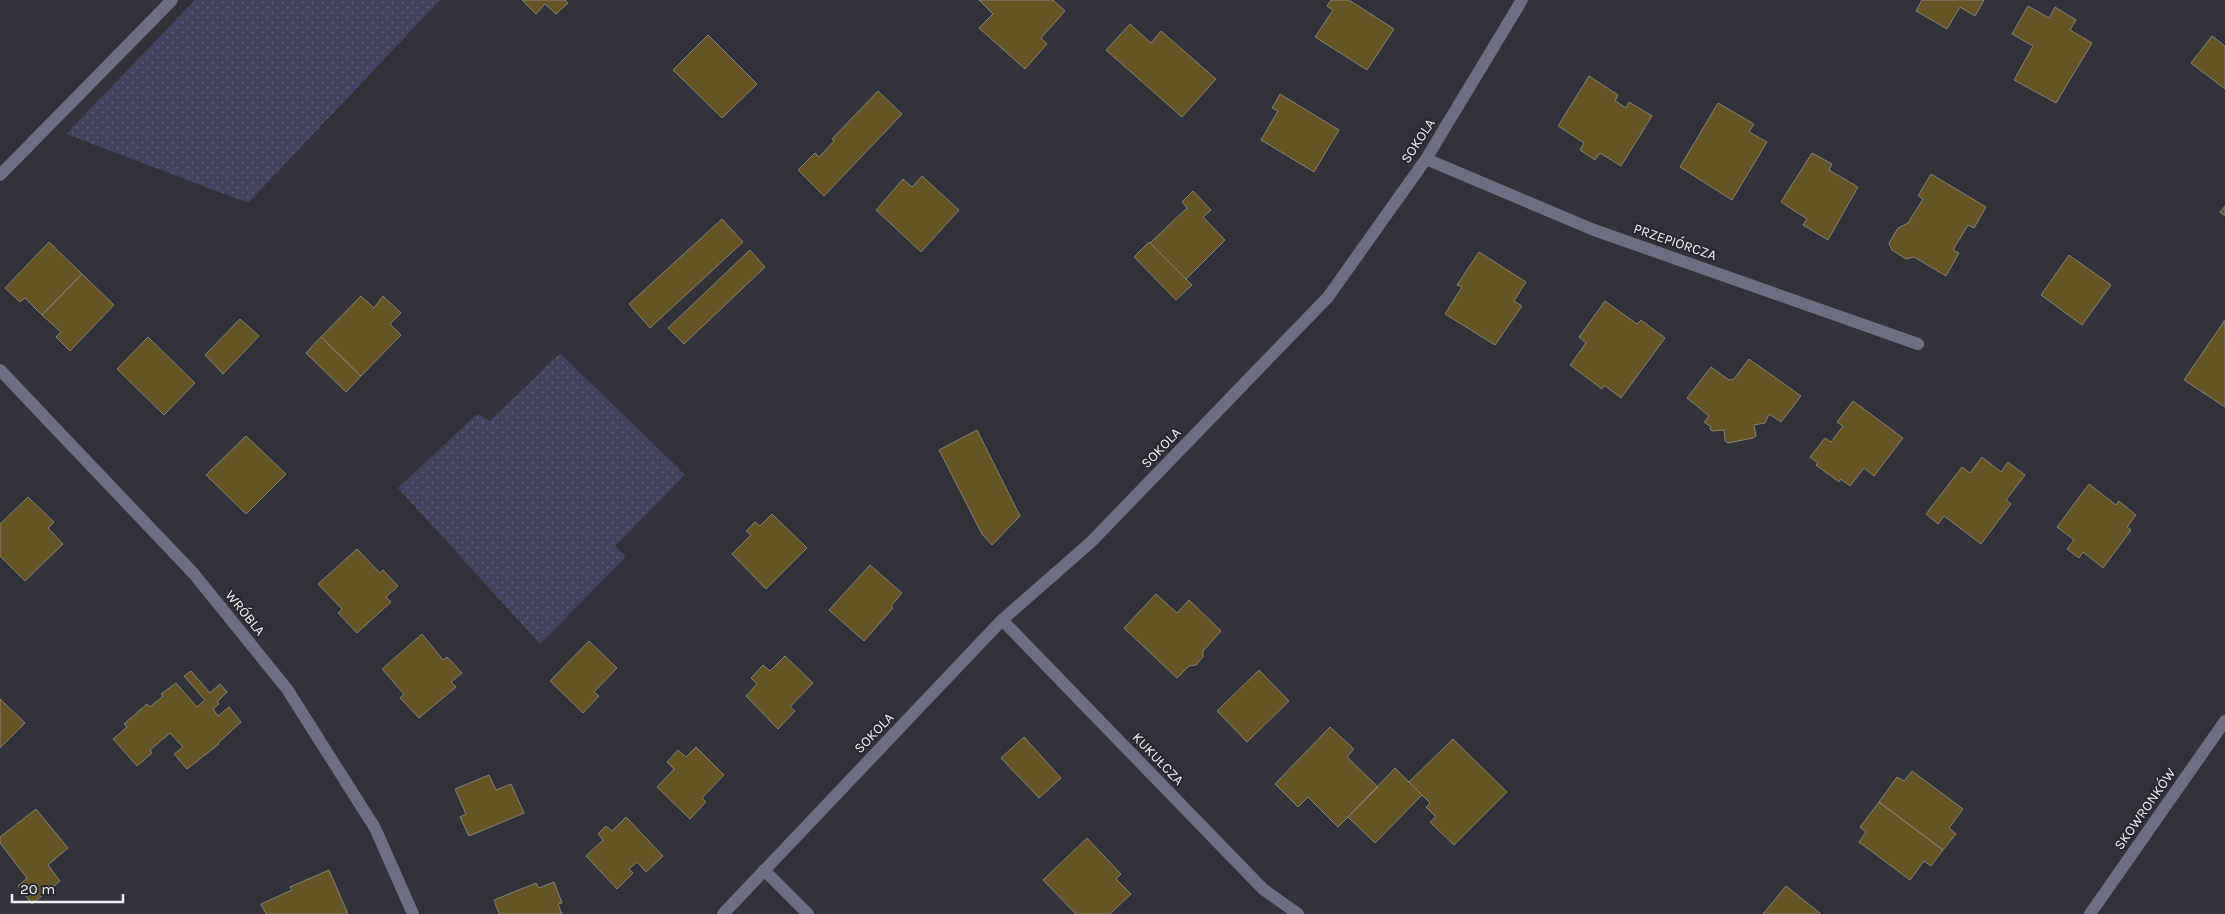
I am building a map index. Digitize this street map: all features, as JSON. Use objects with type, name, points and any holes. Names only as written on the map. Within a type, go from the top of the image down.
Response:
[{"type":"street","points":[[0,175],[172,0]]},
{"type":"street","name":"SOKOLA","points":[[723,914],[1002,620],[1091,542],[1328,297],[1426,159],[1522,0]]},
{"type":"street","name":"PRZEPIÓRCZA","points":[[1426,159],[1594,230],[1918,344]]},
{"type":"street","name":"WRÓBLA","points":[[0,370],[194,574],[287,689],[375,828],[413,914]]},
{"type":"street","name":"KUKUŁCZA","points":[[1002,620],[1263,889],[1298,914]]},
{"type":"street","name":"SKOWRONKÓW","points":[[2090,914],[2225,720]]},
{"type":"street","points":[[764,870],[808,914]]},
{"type":"shaded area","points":[[195,0],[440,0],[248,203],[66,134]]},
{"type":"shaded area","points":[[560,353],[685,475],[615,546],[626,557],[540,644],[398,488],[477,414],[490,421]]},
{"type":"building","points":[[522,0],[565,0],[568,3],[556,14],[545,4],[536,14]]},
{"type":"building","points":[[979,0],[1053,0],[1065,11],[1041,38],[1047,44],[1025,69],[979,28],[993,14]]},
{"type":"building","points":[[1331,0],[1349,0],[1394,29],[1367,70],[1315,37],[1333,10],[1327,6]]},
{"type":"building","points":[[1922,0],[1984,0],[1975,16],[1960,7],[1947,29],[1916,11]]},
{"type":"building","points":[[2028,6],[2049,18],[2055,7],[2076,20],[2070,30],[2092,43],[2056,103],[2014,80],[2033,46],[2012,34]]},
{"type":"building","points":[[1130,24],[1151,43],[1161,31],[1216,79],[1182,117],[1106,50]]},
{"type":"building","points":[[708,35],[757,84],[722,118],[673,70]]},
{"type":"building","points":[[2212,36],[2225,46],[2225,89],[2191,63]]},
{"type":"building","points":[[1589,76],[1618,95],[1615,101],[1626,108],[1629,102],[1652,116],[1621,166],[1600,153],[1595,160],[1580,150],[1584,143],[1558,126]]},
{"type":"building","points":[[878,91],[902,114],[824,196],[798,170],[815,153],[819,157],[834,141],[832,139]]},
{"type":"building","points":[[1280,94],[1339,130],[1314,172],[1261,140],[1278,111],[1272,108]]},
{"type":"building","points":[[1718,103],[1754,124],[1749,132],[1767,142],[1732,200],[1680,167]]},
{"type":"building","points":[[1812,153],[1832,164],[1829,170],[1858,187],[1828,240],[1803,225],[1807,219],[1781,202]]},
{"type":"building","points":[[1931,174],[1986,207],[1974,228],[1968,225],[1953,250],[1959,253],[1946,276],[1914,257],[1906,259],[1892,250],[1889,243],[1898,228],[1908,223],[1923,199],[1918,196]]},
{"type":"building","points":[[922,176],[959,210],[921,252],[876,210],[903,179],[912,187]]},
{"type":"building","points":[[1193,191],[1211,210],[1203,217],[1225,240],[1186,279],[1150,243],[1187,208],[1182,202]]},
{"type":"building","points":[[2225,206],[2225,216],[2220,212]]},
{"type":"building","points":[[722,219],[743,242],[650,328],[629,304]]},
{"type":"building","points":[[49,242],[82,274],[42,315],[25,298],[20,302],[5,288]]},
{"type":"building","points":[[1149,242],[1192,285],[1176,300],[1134,257]]},
{"type":"building","points":[[750,250],[765,267],[684,344],[668,328]]},
{"type":"building","points":[[1479,252],[1526,282],[1514,301],[1522,306],[1495,345],[1445,314],[1462,287],[1457,285]]},
{"type":"building","points":[[2069,255],[2111,285],[2082,325],[2041,295]]},
{"type":"building","points":[[82,274],[114,305],[70,351],[56,337],[61,332],[42,315]]},
{"type":"building","points":[[361,296],[374,308],[383,296],[401,313],[390,324],[401,335],[361,376],[321,337]]},
{"type":"building","points":[[1605,301],[1637,324],[1641,320],[1665,338],[1621,398],[1604,385],[1602,389],[1570,365],[1586,343],[1579,337]]},
{"type":"building","points":[[240,319],[259,336],[223,374],[205,355]]},
{"type":"building","points":[[2225,320],[2225,407],[2184,380]]},
{"type":"building","points":[[148,337],[195,383],[164,415],[117,369]]},
{"type":"building","points":[[321,337],[361,376],[346,392],[306,353]]},
{"type":"building","points":[[1749,359],[1801,396],[1781,422],[1769,414],[1765,423],[1754,425],[1756,436],[1728,443],[1725,441],[1724,430],[1712,431],[1711,427],[1704,422],[1709,416],[1687,398],[1711,367],[1729,380],[1734,379]]},
{"type":"building","points":[[1853,401],[1903,438],[1874,476],[1864,468],[1850,486],[1841,479],[1839,482],[1816,465],[1818,463],[1810,457],[1825,438],[1831,442],[1843,426],[1837,422]]},
{"type":"building","points":[[977,430],[1020,516],[992,545],[982,534],[939,450]]},
{"type":"building","points":[[246,436],[286,474],[246,514],[206,475]]},
{"type":"building","points":[[1982,457],[2001,472],[2008,462],[2025,475],[2006,500],[2011,504],[1981,544],[1944,516],[1938,524],[1926,514],[1962,467],[1970,473]]},
{"type":"building","points":[[2089,484],[2116,505],[2119,501],[2136,515],[2127,527],[2131,530],[2103,568],[2083,552],[2079,558],[2067,549],[2074,540],[2057,527]]},
{"type":"building","points":[[28,497],[54,522],[48,528],[63,544],[25,581],[0,556],[0,524]]},
{"type":"building","points":[[772,514],[807,548],[766,589],[732,554],[751,535],[746,531],[755,522],[760,526]]},
{"type":"building","points":[[357,549],[380,573],[383,570],[398,586],[386,597],[391,602],[357,633],[338,613],[342,609],[318,584]]},
{"type":"building","points":[[870,565],[902,593],[891,606],[893,608],[864,641],[829,610]]},
{"type":"building","points":[[1156,594],[1177,613],[1189,600],[1221,631],[1203,651],[1203,657],[1196,665],[1189,666],[1177,678],[1124,628]]},
{"type":"building","points":[[422,634],[443,660],[447,657],[462,673],[451,682],[456,687],[419,718],[400,698],[404,694],[382,669]]},
{"type":"building","points":[[589,641],[617,668],[594,692],[599,696],[583,713],[550,681]]},
{"type":"building","points":[[785,656],[813,683],[790,707],[795,711],[778,729],[746,696],[757,684],[751,678],[763,665],[770,671]]},
{"type":"building","points":[[1259,670],[1289,701],[1247,742],[1217,711]]},
{"type":"building","points":[[191,671],[210,693],[220,684],[227,692],[213,709],[218,716],[229,707],[241,722],[219,744],[187,769],[174,754],[183,747],[170,733],[150,750],[152,753],[137,766],[113,739],[127,727],[124,724],[147,704],[150,707],[163,696],[161,694],[176,683],[197,707],[205,700],[184,676]]},
{"type":"building","points":[[0,699],[25,723],[0,748]]},
{"type":"building","points":[[1330,727],[1354,749],[1347,757],[1378,787],[1338,827],[1308,797],[1298,807],[1275,784]]},
{"type":"building","points":[[1024,737],[1061,778],[1039,798],[1001,758]]},
{"type":"building","points":[[1453,739],[1507,792],[1454,845],[1430,822],[1436,817],[1426,807],[1430,803],[1409,782]]},
{"type":"building","points":[[696,747],[724,775],[702,798],[706,802],[690,819],[657,787],[674,769],[667,762],[678,750],[686,757]]},
{"type":"building","points":[[1395,768],[1422,795],[1375,843],[1348,817]]},
{"type":"building","points":[[1912,771],[1963,809],[1949,828],[1956,834],[1943,850],[1879,802],[1897,777],[1904,781]]},
{"type":"building","points":[[489,775],[496,790],[511,784],[524,813],[469,836],[460,817],[466,814],[455,789]]},
{"type":"building","points":[[1879,802],[1943,850],[1931,866],[1924,861],[1910,880],[1859,842],[1866,832],[1860,827]]},
{"type":"building","points":[[36,809],[68,848],[48,865],[60,881],[32,904],[18,886],[27,878],[0,843],[0,837]]},
{"type":"building","points":[[626,817],[663,856],[646,872],[637,862],[629,869],[633,873],[617,889],[586,856],[603,840],[598,834],[606,826],[612,831]]},
{"type":"building","points":[[1087,838],[1121,874],[1116,879],[1131,894],[1110,914],[1076,914],[1043,880]]},
{"type":"building","points":[[329,870],[348,914],[266,914],[261,904],[292,890],[290,887]]},
{"type":"building","points":[[554,882],[562,903],[558,904],[562,914],[499,914],[494,900],[536,883],[539,888]]},
{"type":"building","points":[[1786,886],[1821,914],[1763,914]]}]
